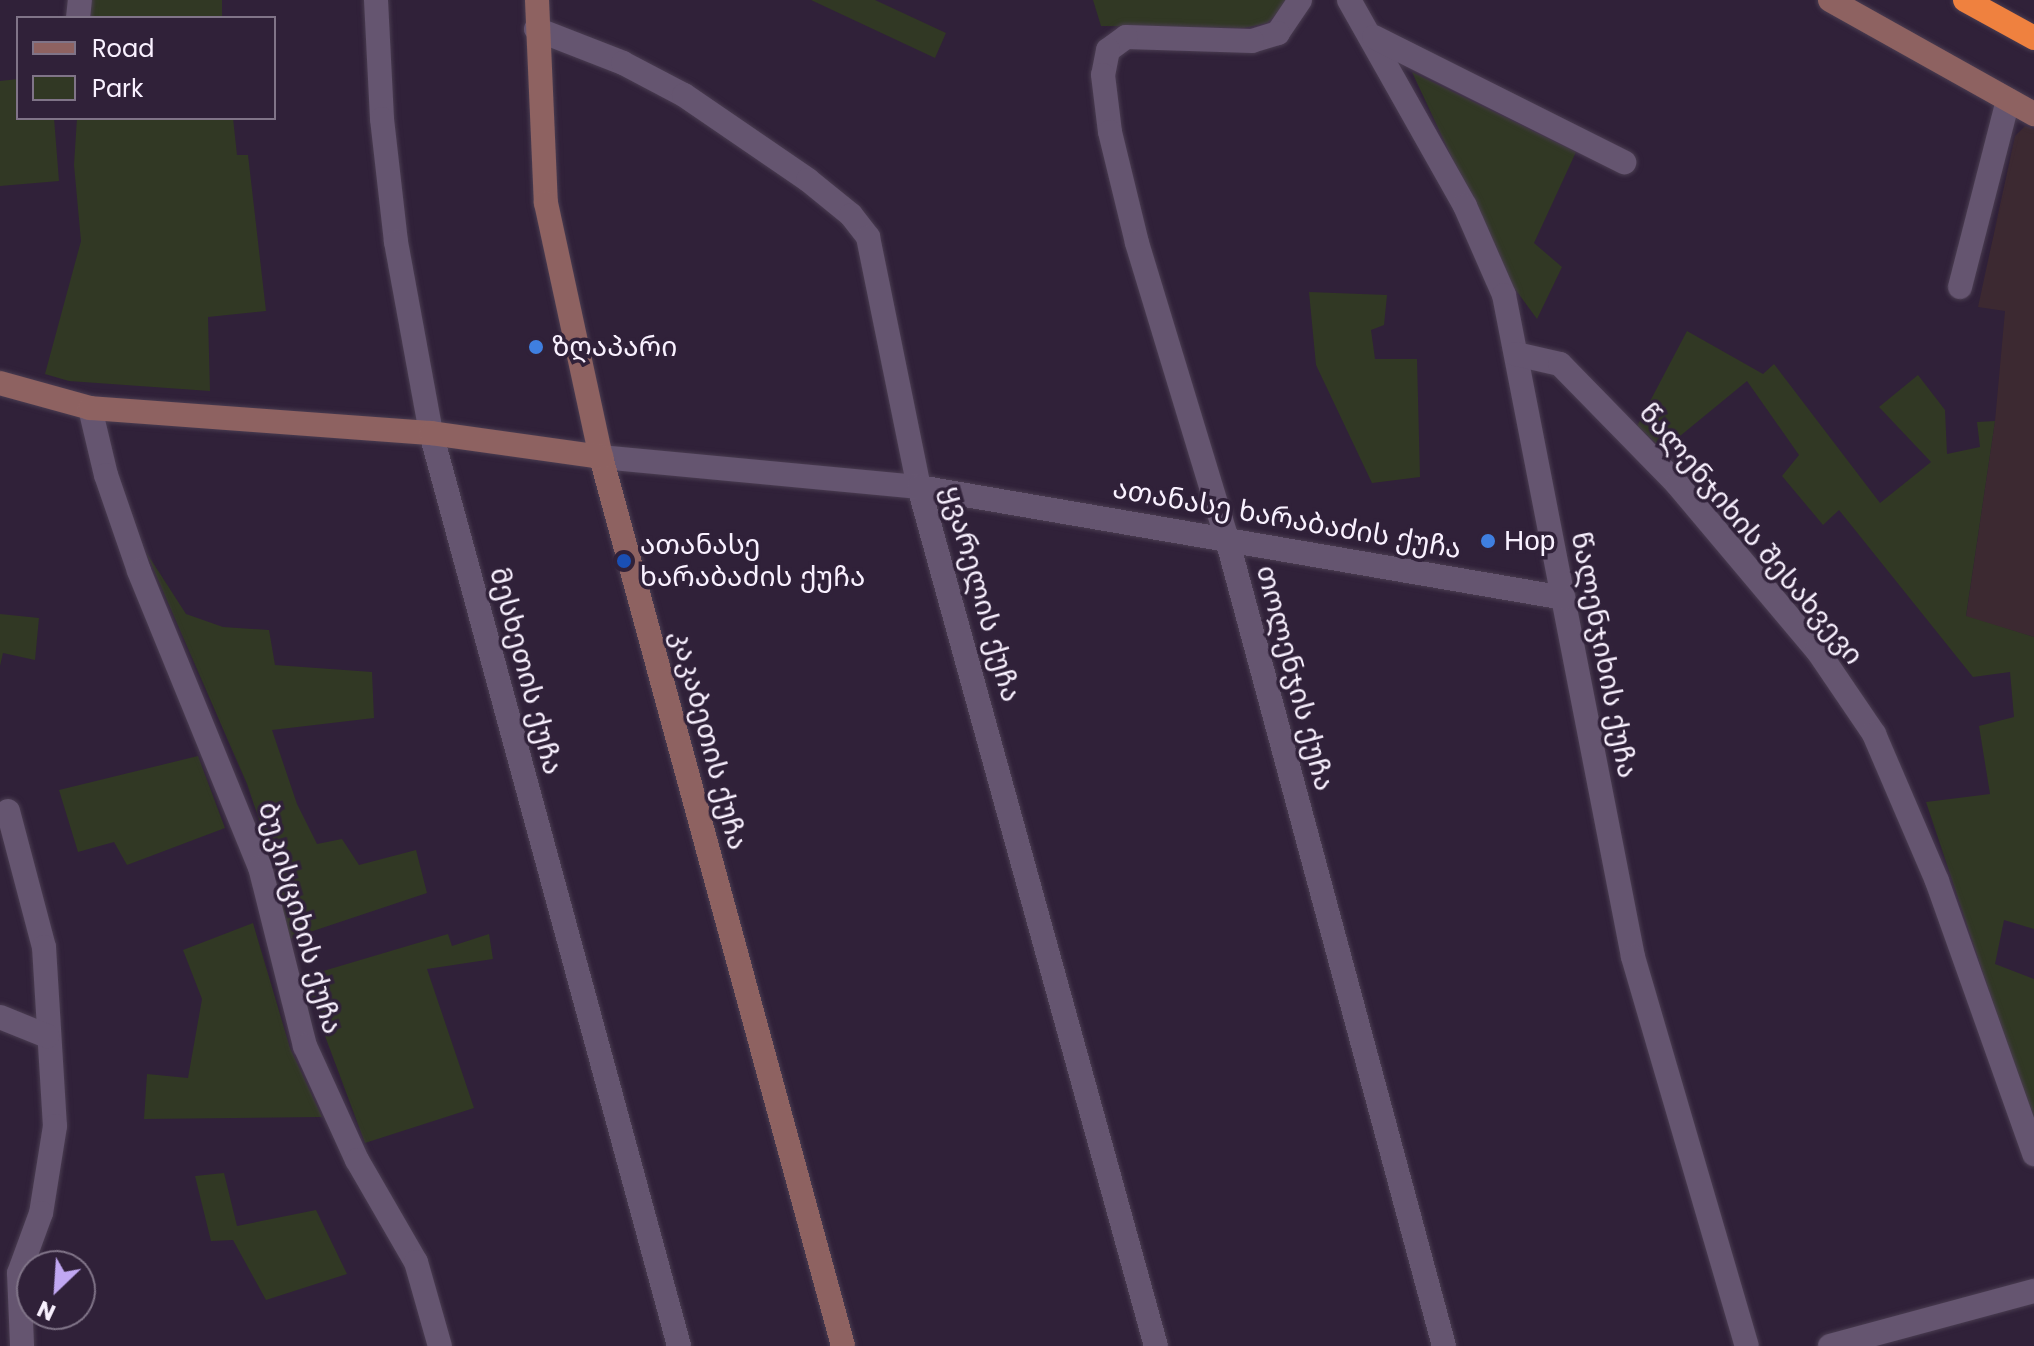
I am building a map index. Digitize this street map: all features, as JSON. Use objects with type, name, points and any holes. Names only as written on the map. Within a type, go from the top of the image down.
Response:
[{"type":"highway","points":[[1965,0],[2034,38]]},
{"type":"street","name":"მესხეთის ქუჩა","points":[[376,0],[396,242],[431,433],[679,1346]]},
{"type":"street","name":"კაკაბეთის ქუჩა","points":[[537,0],[546,203],[601,457],[843,1346]]},
{"type":"street","name":"თოლენჯის ქუჩა","points":[[1300,0],[1278,33],[1252,41],[1126,37],[1108,50],[1103,64],[1110,132],[1137,243],[1227,539],[1444,1346]]},
{"type":"street","name":"წალენჯიხის ქუჩა","points":[[1349,0],[1374,37],[1465,206],[1504,295],[1633,957],[1747,1346]]},
{"type":"street","points":[[1830,0],[2034,114]]},
{"type":"street","name":"ყვარელის ქუჩა","points":[[536,29],[623,63],[684,95],[851,215],[868,237],[919,487],[1156,1346]]},
{"type":"street","points":[[1374,37],[1624,162]]},
{"type":"street","points":[[1960,287],[2008,100]]},
{"type":"street","name":"წალენჯიხის შესახვევი","points":[[1516,354],[1560,364],[1677,484],[1817,650],[1874,734],[1937,881],[2034,1154]]},
{"type":"street","name":"ათანასე ხარაბაძის ქუჩა","points":[[0,383],[90,408],[431,433],[601,457],[919,487],[1564,598]]},
{"type":"street","name":"ბუკისციხის ქუჩა","points":[[90,408],[106,475],[139,571],[260,867],[305,1046],[357,1160],[416,1262],[440,1346]]},
{"type":"street","points":[[8,811],[44,947],[47,1036],[55,1126],[41,1213],[19,1273],[22,1346]]},
{"type":"street","points":[[0,1017],[47,1036]]},
{"type":"street","points":[[1830,1346],[2034,1291]]},
{"type":"shaded area","points":[[2025,126],[2034,129],[2034,637],[1966,617],[1995,421],[2005,311],[1978,307],[2015,136]]},
{"type":"green space","points":[[91,0],[222,0],[222,16],[91,16]]},
{"type":"green space","points":[[811,0],[875,0],[946,33],[935,58]]},
{"type":"green space","points":[[1093,0],[1293,0],[1267,23],[1244,28],[1101,26]]},
{"type":"green space","points":[[1412,72],[1576,152],[1534,243],[1562,267],[1537,319],[1510,282]]},
{"type":"green space","points":[[16,79],[16,120],[54,120],[59,181],[0,186],[0,81]]},
{"type":"green space","points":[[77,120],[233,120],[237,155],[248,155],[266,311],[208,317],[210,391],[69,381],[45,374],[81,241],[74,165]]},
{"type":"green space","points":[[1309,292],[1387,295],[1384,325],[1371,330],[1375,359],[1417,359],[1420,477],[1372,483],[1316,365]]},
{"type":"green space","points":[[1687,331],[1763,374],[1774,364],[1880,503],[1931,462],[1879,407],[1918,375],[1945,410],[1947,454],[1980,447],[1977,422],[1995,421],[1966,616],[2034,637],[2034,929],[2004,920],[1995,964],[2034,979],[2034,1125],[1926,802],[1990,794],[1979,726],[2014,717],[2010,672],[1973,677],[1839,510],[1823,525],[1782,476],[1799,455],[1747,381],[1663,450],[1637,426]]},
{"type":"green space","points":[[146,552],[186,614],[223,627],[269,630],[275,665],[372,672],[374,718],[272,730],[297,804],[317,844],[342,839],[359,865],[416,850],[427,893],[286,940],[279,878],[247,784]]},
{"type":"green space","points":[[0,614],[39,618],[35,660],[3,653],[0,666]]},
{"type":"green space","points":[[198,756],[225,828],[127,865],[114,842],[78,852],[59,790]]},
{"type":"green space","points":[[253,923],[290,1048],[322,1117],[144,1119],[147,1074],[188,1078],[202,999],[183,950]]},
{"type":"green space","points":[[448,934],[452,946],[489,934],[493,959],[427,969],[474,1108],[365,1143],[303,977]]},
{"type":"green space","points":[[224,1173],[237,1226],[316,1210],[347,1274],[266,1300],[233,1240],[211,1241],[195,1176]]},
{"type":"place","name":"ზღაპარი","points":[[536,347]]},
{"type":"place","name":"Нор","points":[[1488,541]]},
{"type":"place","name":"ათანასე ხარაბაძის ქუჩა","points":[[624,561]]}]
